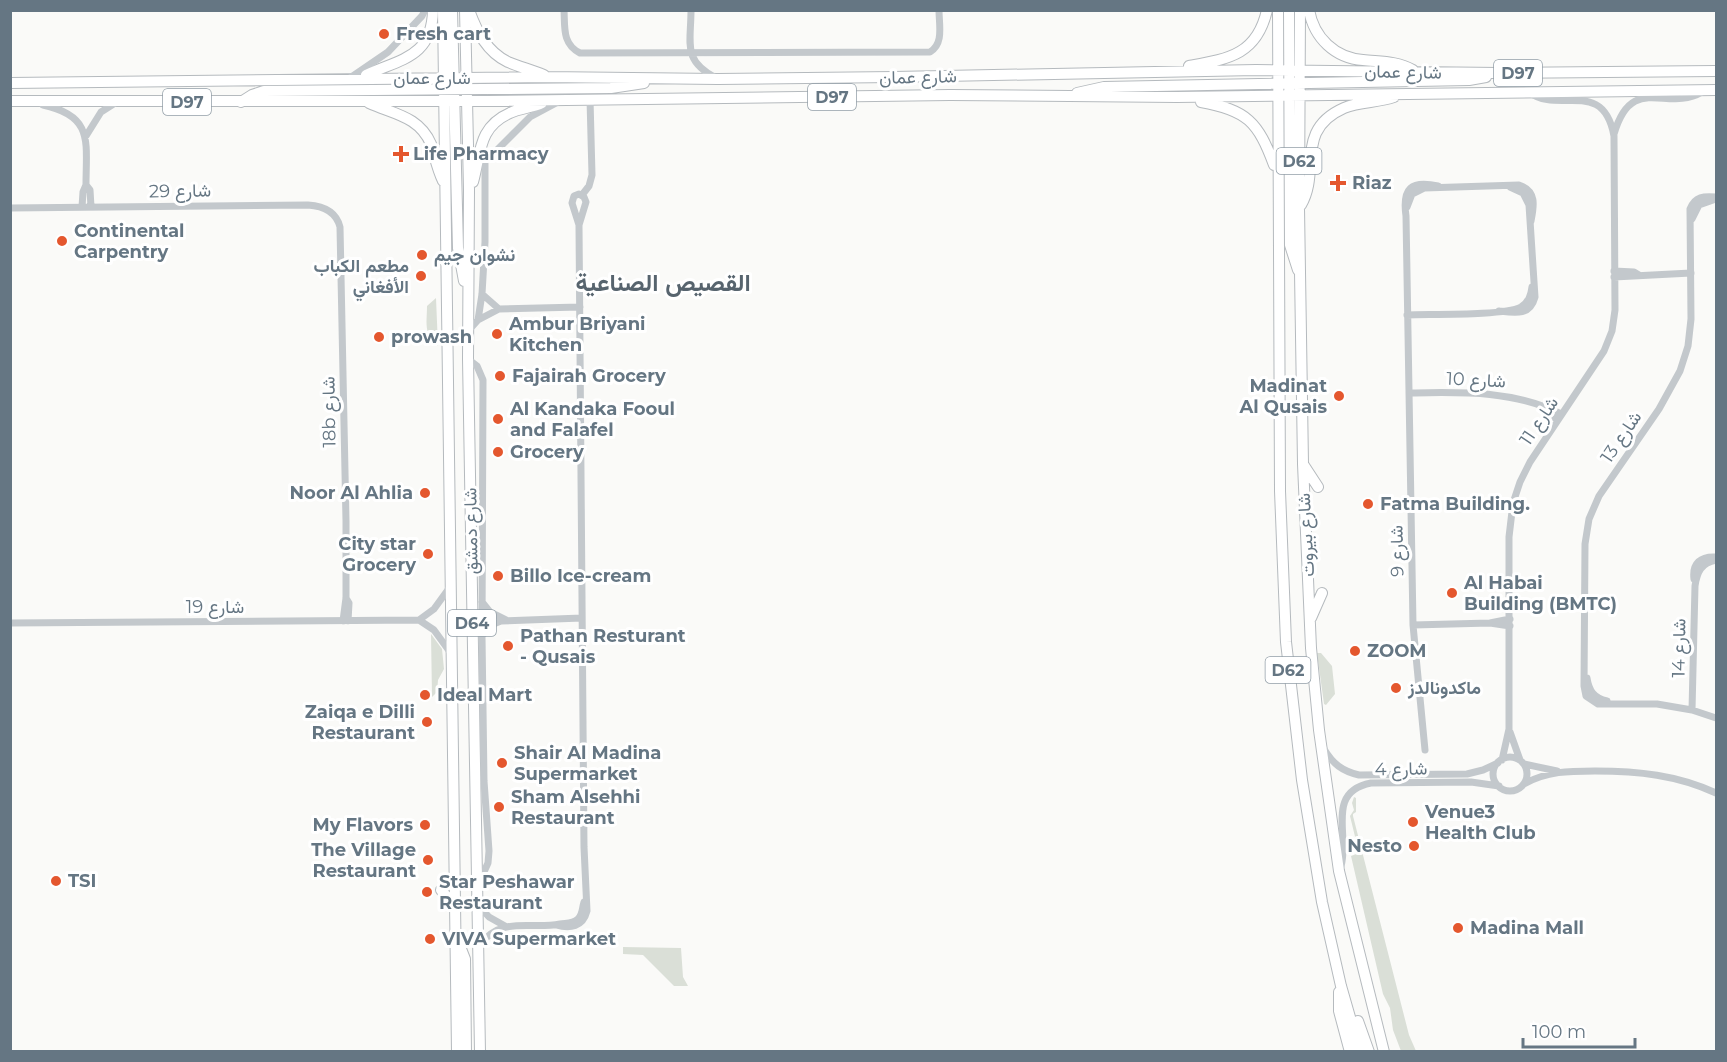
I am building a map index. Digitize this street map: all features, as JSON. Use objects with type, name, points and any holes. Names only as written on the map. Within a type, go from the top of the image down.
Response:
[{"type":"main road","points":[[362,78],[402,62],[418,51],[430,31],[433,10]]},
{"type":"main road","name":"شارع دمشق","points":[[443,10],[449,78],[457,93],[469,190],[468,359],[480,1052]]},
{"type":"main road","points":[[449,78],[452,10]]},
{"type":"main road","points":[[467,10],[492,51],[508,62],[546,77]]},
{"type":"main road","name":"شارع دمشق","points":[[457,1052],[445,184],[467,10]]},
{"type":"main road","points":[[1170,72],[1223,60],[1239,53],[1250,45],[1258,34],[1267,10]]},
{"type":"main road","points":[[1278,10],[1288,70]]},
{"type":"main road","points":[[1288,10],[1288,83]]},
{"type":"main road","points":[[1288,70],[1300,10]]},
{"type":"main road","points":[[1309,10],[1317,33],[1335,51],[1356,60],[1394,63],[1416,72]]},
{"type":"main road","name":"شارع عمان","points":[[10,102],[363,100],[457,93],[546,77],[718,79],[1288,70],[1498,73],[1716,71]]},
{"type":"main road","points":[[1068,96],[1104,87],[1477,80],[1498,73]]},
{"type":"main road","name":"شارع عمان","points":[[10,83],[449,78],[457,93]]},
{"type":"main road","points":[[241,102],[252,94],[264,91],[457,93],[611,88],[633,86],[659,79]]},
{"type":"main road","name":"شارع بيروت","points":[[1288,83],[1299,208],[1303,464],[1310,621],[1321,745],[1339,871],[1384,1052]]},
{"type":"main road","name":"شارع بيروت","points":[[1288,83],[1277,172],[1280,491],[1286,642],[1293,711],[1322,902],[1341,986],[1360,1052]]},
{"type":"main road","name":"شارع عمان","points":[[457,93],[547,100],[950,95],[1178,97],[1716,90]]},
{"type":"main road","points":[[457,93],[458,248],[461,269],[468,290]]},
{"type":"main road","points":[[1299,208],[1307,191],[1312,141],[1325,121],[1348,106],[1385,100],[1401,93]]},
{"type":"main road","points":[[1288,96],[1290,245],[1293,260],[1300,274]]},
{"type":"main road","points":[[1178,97],[1223,105],[1244,116],[1263,137],[1277,172]]},
{"type":"main road","points":[[363,100],[400,114],[418,125],[429,141],[445,184]]},
{"type":"main road","points":[[469,190],[474,180],[481,142],[494,124],[511,112],[547,100]]},
{"type":"main road","points":[[1303,464],[1318,487]]},
{"type":"main road","points":[[1310,621],[1322,593]]},
{"type":"main road","points":[[441,890],[454,904]]},
{"type":"main road","points":[[454,933],[465,959],[466,1052]]},
{"type":"main road","points":[[1341,986],[1339,1011],[1350,1052]]},
{"type":"main road","points":[[1341,986],[1353,1007],[1369,1052]]},
{"type":"main road","points":[[1376,1023],[1392,1052]]},
{"type":"street","points":[[349,78],[388,52],[425,10]]},
{"type":"street","points":[[564,10],[566,40],[571,48],[580,52],[691,53],[930,52],[937,48],[939,41],[939,10]]},
{"type":"street","points":[[691,10],[691,53],[697,66],[718,79]]},
{"type":"street","name":"شارع 11","points":[[1500,761],[1509,729],[1509,537],[1513,503],[1525,472],[1609,341],[1614,321],[1614,136],[1622,114],[1629,105],[1638,100],[1651,97],[1688,98],[1704,91]]},
{"type":"street","name":"شارع 11","points":[[1529,92],[1546,101],[1574,99],[1588,101],[1606,115],[1614,136]]},
{"type":"street","points":[[478,320],[485,242],[485,162],[532,114],[564,99]]},
{"type":"street","points":[[477,947],[489,934],[505,926],[556,925],[576,920],[581,915],[585,900],[579,225],[572,201],[574,196],[582,195],[589,186],[592,174],[590,99]]},
{"type":"street","points":[[33,101],[69,113],[86,136],[86,185],[90,192],[90,207]]},
{"type":"street","points":[[86,136],[101,112],[119,102]]},
{"type":"street","name":"شارع 9","points":[[1407,315],[1499,311],[1518,313],[1528,310],[1535,297],[1531,222],[1534,203],[1531,193],[1519,185],[1438,186],[1422,183],[1408,190],[1404,199],[1413,625],[1425,750]]},
{"type":"street","points":[[82,207],[82,192],[86,185]]},
{"type":"street","points":[[579,225],[586,204],[586,199],[582,195]]},
{"type":"street","name":"شارع 13","points":[[1716,198],[1699,205],[1694,211],[1690,224],[1691,319],[1688,346],[1680,371],[1659,409],[1599,496],[1589,519],[1586,544],[1585,669],[1589,689],[1601,699],[1614,703],[1657,704],[1692,710],[1716,718]]},
{"type":"street","name":"شارع 29","points":[[10,208],[308,205],[329,210],[336,217],[340,227]]},
{"type":"street","name":"18b شارع","points":[[340,227],[346,621]]},
{"type":"street","points":[[1614,274],[1630,277],[1639,274],[1691,273]]},
{"type":"street","points":[[482,294],[499,309]]},
{"type":"street","points":[[469,330],[478,320],[499,309],[580,307]]},
{"type":"street","points":[[468,359],[477,366],[483,380],[482,636],[485,786],[489,851],[484,874],[477,888]]},
{"type":"street","name":"شارع 10","points":[[1409,393],[1492,393],[1516,397],[1540,405],[1559,417]]},
{"type":"street","name":"شارع 14","points":[[1692,710],[1695,586],[1693,570],[1698,561],[1706,557],[1716,558]]},
{"type":"street","points":[[450,586],[441,602],[419,620],[441,637],[450,652]]},
{"type":"street","points":[[482,602],[490,612],[506,620]]},
{"type":"street","points":[[482,636],[491,625],[506,620],[582,618]]},
{"type":"street","name":"شارع 19","points":[[10,624],[419,620]]},
{"type":"street","points":[[1413,625],[1510,622]]},
{"type":"street","name":"شارع 11","points":[[1509,729],[1522,762]]},
{"type":"street","name":"شارع 4","points":[[1321,745],[1335,765],[1359,775],[1467,774],[1483,770],[1500,761]]},
{"type":"street","points":[[1559,771],[1544,775],[1510,791],[1499,786],[1494,777],[1495,767],[1500,761],[1511,757],[1559,771],[1652,773],[1691,783],[1716,793]]},
{"type":"street","points":[[1522,762],[1527,772],[1524,784]]},
{"type":"street","name":"شارع 4","points":[[1339,871],[1344,849],[1341,812],[1346,798],[1357,788],[1371,783],[1471,782],[1499,786]]},
{"type":"street","points":[[477,904],[489,917],[505,926]]},
{"type":"shaded area","points":[[436,298],[438,346],[428,333],[427,323],[427,306]]},
{"type":"shaded area","points":[[431,634],[442,649],[444,669],[438,680],[437,692],[432,697]]},
{"type":"shaded area","points":[[1317,653],[1321,653],[1332,666],[1335,694],[1326,705],[1324,704]]},
{"type":"shaded area","points":[[1354,797],[1356,798],[1356,812],[1353,816],[1409,1035],[1416,1051],[1401,1051],[1393,1030],[1390,1008],[1383,994],[1351,856],[1359,853],[1350,816],[1354,810],[1352,803]]},
{"type":"shaded area","points":[[623,947],[681,948],[683,977],[688,986],[674,986],[643,955],[623,954]]},
{"type":"place","name":"Fresh cart","points":[[384,34]]},
{"type":"place","name":"Life Pharmacy","points":[[401,154]]},
{"type":"place","name":"Riaz","points":[[1338,183]]},
{"type":"place","name":"Continental Carpentry","points":[[62,241]]},
{"type":"place","name":"نشوان جيم","points":[[422,255]]},
{"type":"place","name":"مطعم الكباب الأفغاني","points":[[421,276]]},
{"type":"place","name":"Ambur Briyani Kitchen","points":[[497,334]]},
{"type":"place","name":"prowash","points":[[379,337]]},
{"type":"place","name":"Fajairah Grocery","points":[[500,376]]},
{"type":"place","name":"Madinat Al Qusais","points":[[1339,396]]},
{"type":"place","name":"Al Kandaka Fooul and Falafel","points":[[498,419]]},
{"type":"place","name":"Grocery","points":[[498,452]]},
{"type":"place","name":"Noor Al Ahlia","points":[[425,493]]},
{"type":"place","name":"Fatma Building.","points":[[1368,504]]},
{"type":"place","name":"City star Grocery","points":[[428,554]]},
{"type":"place","name":"Billo Ice-cream","points":[[498,576]]},
{"type":"place","name":"Al Habai Building (BMTC)","points":[[1452,593]]},
{"type":"place","name":"Pathan Resturant - Qusais","points":[[508,646]]},
{"type":"place","name":"ZOOM","points":[[1355,651]]},
{"type":"place","name":"ماكدونالدز","points":[[1396,688]]},
{"type":"place","name":"Ideal Mart","points":[[425,695]]},
{"type":"place","name":"Zaiqa e Dilli Restaurant","points":[[427,722]]},
{"type":"place","name":"Shair Al Madina Supermarket","points":[[502,763]]},
{"type":"place","name":"Sham Alsehhi Restaurant","points":[[499,807]]},
{"type":"place","name":"Venue3 Health Club","points":[[1413,822]]},
{"type":"place","name":"My Flavors","points":[[425,825]]},
{"type":"place","name":"Nesto","points":[[1414,846]]},
{"type":"place","name":"The Village Restaurant","points":[[428,860]]},
{"type":"place","name":"TSI","points":[[56,881]]},
{"type":"place","name":"Star Peshawar Restaurant","points":[[427,892]]},
{"type":"place","name":"Madina Mall","points":[[1458,928]]},
{"type":"place","name":"VIVA Supermarket","points":[[430,939]]},
{"type":"district","name":"القصيص الصناعية","points":[[663,282]]}]
